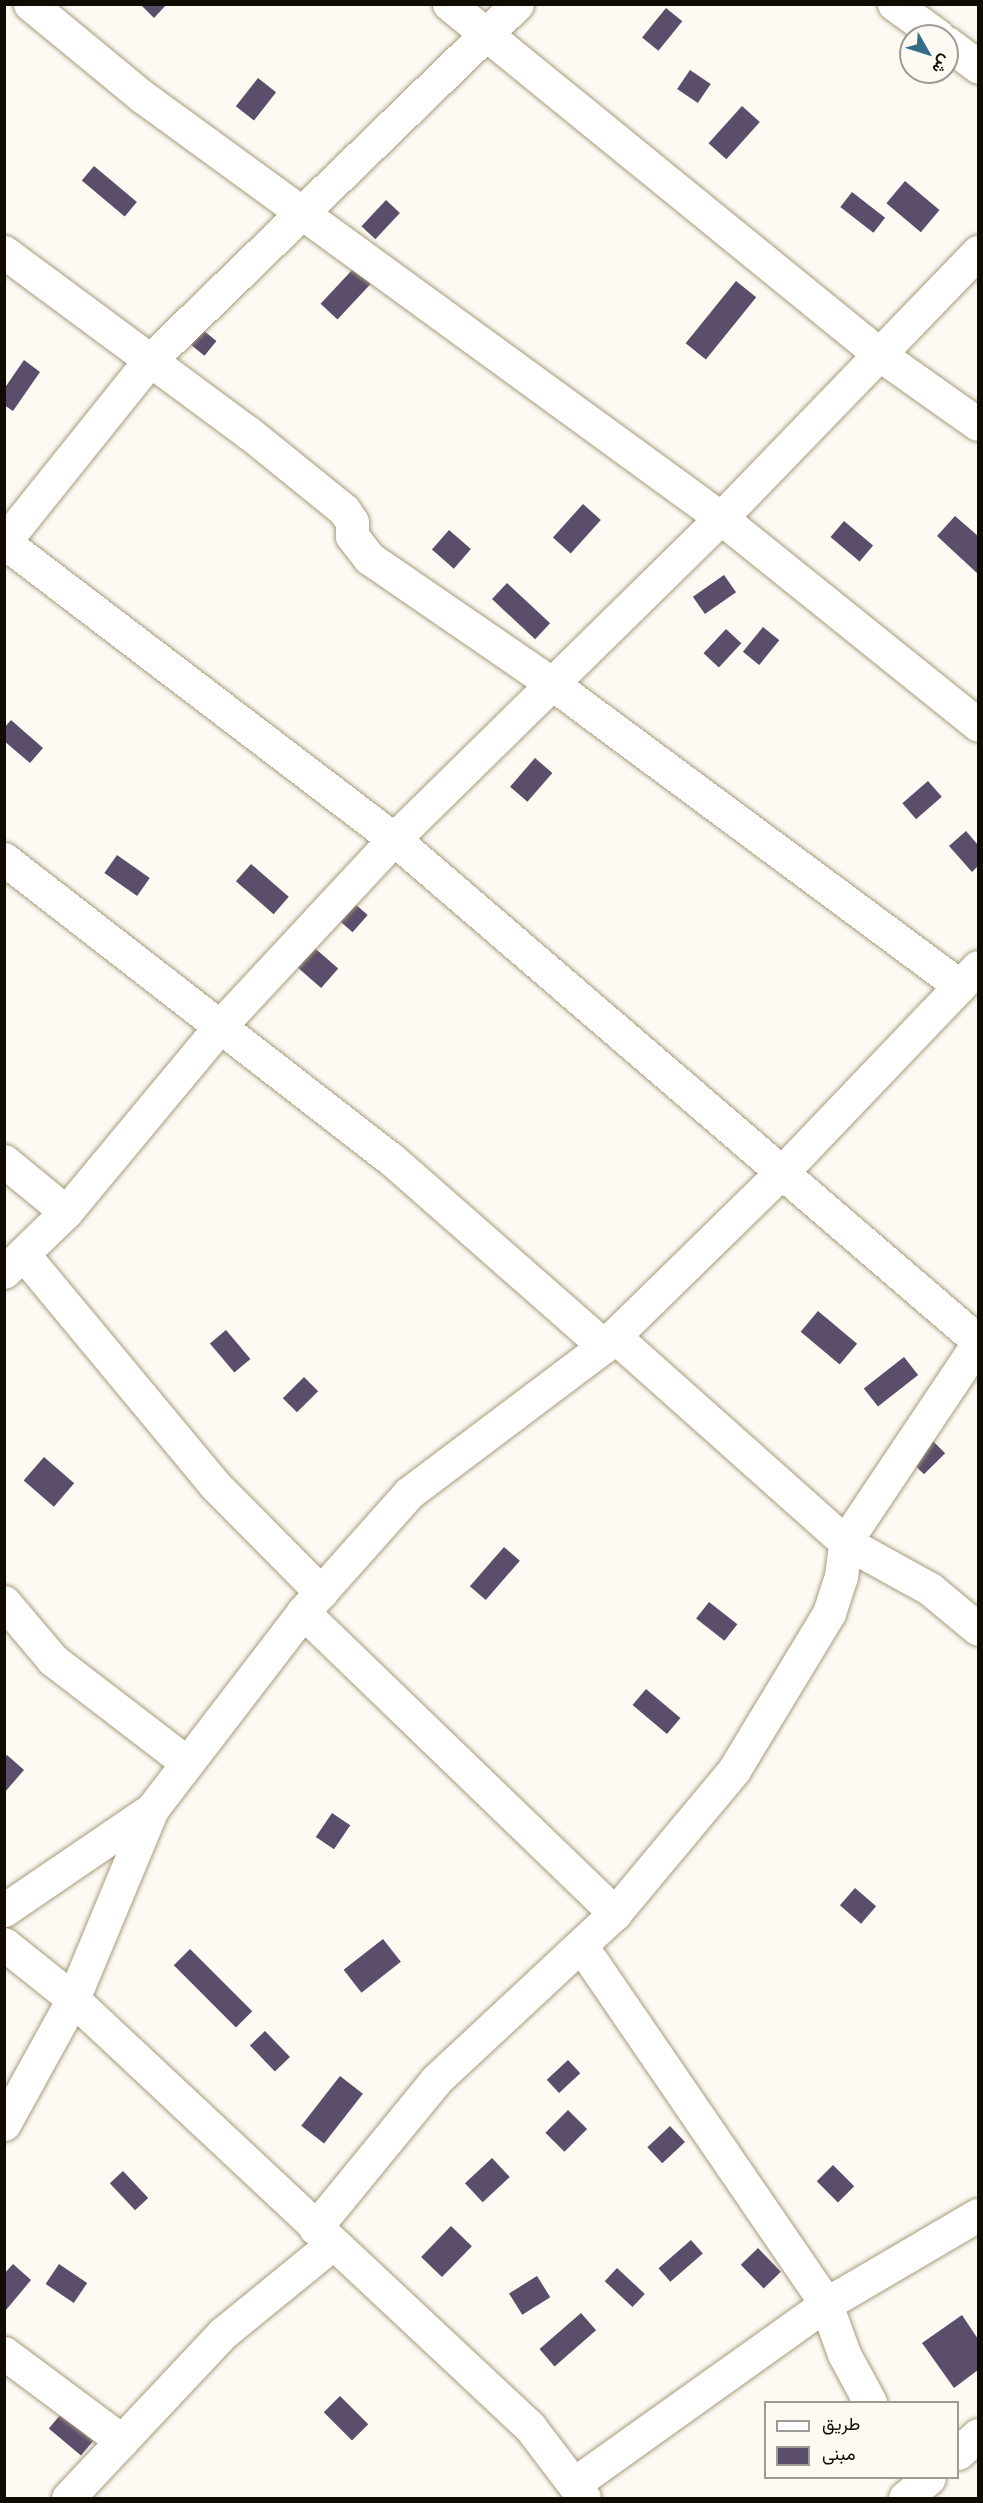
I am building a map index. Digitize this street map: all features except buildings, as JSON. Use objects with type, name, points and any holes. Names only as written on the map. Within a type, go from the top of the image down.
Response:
[{"type":"street","points":[[30,4],[143,97],[299,213],[721,518],[978,725]]},
{"type":"street","points":[[449,4],[879,354],[978,424]]},
{"type":"street","points":[[69,2499],[223,2333],[323,2236],[436,2080],[582,1947],[615,1913],[734,1770],[797,1673],[829,1613],[841,1576],[845,1542],[978,1342],[783,1171],[394,839],[4,542],[148,362],[299,213],[487,36],[517,4]]},
{"type":"street","points":[[894,4],[922,24]]},
{"type":"street","points":[[959,52],[978,66]]},
{"type":"street","points":[[4,252],[148,362],[249,433],[344,510],[352,522],[352,536],[369,558],[554,684],[969,976],[783,1171],[609,1341],[409,1493],[312,1602],[152,1809],[73,1999],[4,2124]]},
{"type":"street","points":[[615,1913],[312,1602],[214,1485],[14,1263],[66,1212],[221,1025],[394,839],[721,518],[978,252]]},
{"type":"street","points":[[4,859],[390,1158],[845,1542],[930,1590],[978,1629]]},
{"type":"street","points":[[4,1161],[66,1212]]},
{"type":"street","points":[[4,1602],[53,1660],[187,1763]]},
{"type":"street","points":[[4,1910],[152,1809]]},
{"type":"street","points":[[4,1944],[73,1999],[323,2236],[530,2427],[579,2491],[826,2304],[978,2215]]},
{"type":"street","points":[[582,1947],[826,2304],[844,2354],[869,2401]]},
{"type":"street","points":[[4,2353],[122,2441]]},
{"type":"street","points":[[959,2451],[978,2435]]}]
